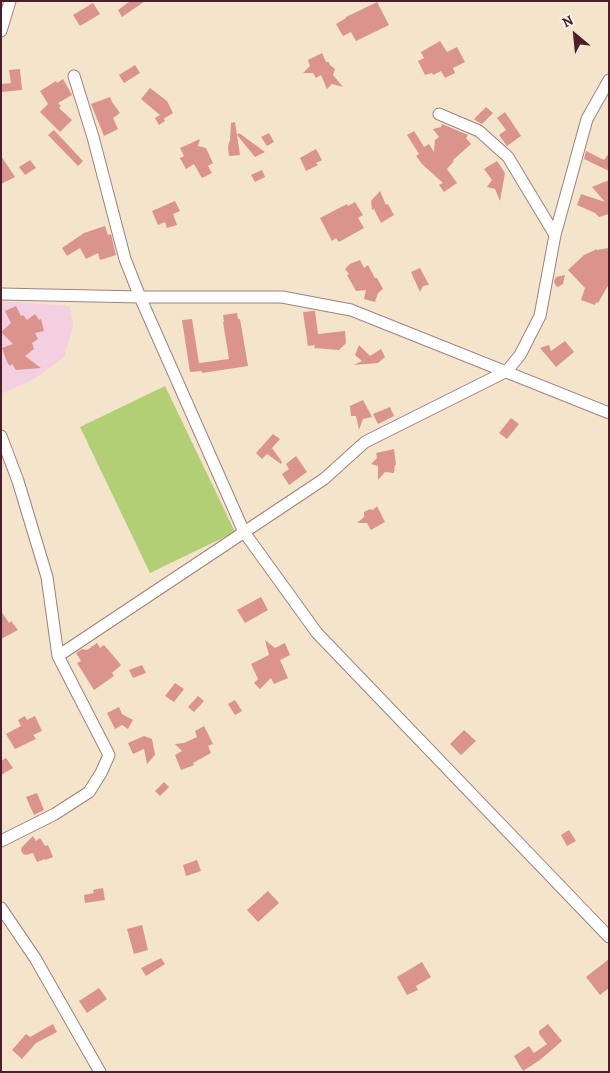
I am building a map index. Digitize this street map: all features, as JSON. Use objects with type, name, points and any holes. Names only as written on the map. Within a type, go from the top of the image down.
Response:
[{"type":"street","points":[[1,31],[10,1]]},
{"type":"street","points":[[74,76],[93,136],[125,259],[244,532],[317,633],[609,938]]},
{"type":"street","points":[[58,656],[324,479],[365,442],[507,371],[520,355],[540,316],[555,235],[587,119],[609,80]]},
{"type":"street","points":[[439,114],[479,131],[508,156],[555,235]]},
{"type":"street","points":[[1,294],[140,297],[282,297],[351,310],[609,413]]},
{"type":"street","points":[[1,436],[18,481],[46,577],[58,656],[109,756],[89,792],[56,814],[1,841]]},
{"type":"street","points":[[1,908],[35,958],[100,1072]]},
{"type":"shaded area","points":[[1,301],[70,306],[73,326],[64,357],[34,379],[1,394]]},
{"type":"green space","points":[[165,386],[235,532],[150,573],[80,427]]},
{"type":"building","points":[[130,1],[145,1],[122,17],[118,10]]},
{"type":"building","points":[[377,2],[389,25],[356,41],[351,32],[343,36],[336,24]]},
{"type":"building","points":[[93,3],[100,14],[80,26],[73,15]]},
{"type":"building","points":[[440,41],[447,52],[457,47],[465,62],[453,68],[455,73],[445,78],[441,71],[433,75],[432,73],[425,75],[418,61],[424,58],[421,52]]},
{"type":"building","points":[[322,53],[326,62],[329,62],[335,69],[333,75],[343,87],[332,84],[327,89],[321,75],[316,78],[313,73],[303,73],[310,66],[308,60]]},
{"type":"building","points":[[135,65],[140,73],[124,83],[119,75]]},
{"type":"building","points":[[20,69],[22,90],[1,92],[1,84],[11,83],[9,70]]},
{"type":"building","points":[[63,79],[72,95],[58,103],[61,106],[59,108],[72,120],[60,132],[40,112],[48,104],[40,91]]},
{"type":"building","points":[[150,88],[167,101],[173,113],[164,118],[165,121],[159,125],[155,118],[160,115],[141,99]]},
{"type":"building","points":[[110,97],[120,113],[113,118],[118,129],[104,136],[91,104]]},
{"type":"building","points":[[486,107],[493,113],[482,124],[474,119]]},
{"type":"building","points":[[505,112],[521,136],[507,146],[499,135],[506,130],[497,118]]},
{"type":"building","points":[[235,122],[240,155],[229,156],[228,147],[231,123]]},
{"type":"building","points":[[442,124],[468,135],[466,138],[471,144],[453,160],[447,169],[457,183],[444,192],[439,185],[443,183],[416,156],[419,154],[407,135],[414,131],[424,147],[429,144],[434,152],[435,140],[439,137],[433,129],[441,127]]},
{"type":"building","points":[[54,130],[83,161],[78,166],[48,135]]},
{"type":"building","points":[[239,133],[265,152],[255,157],[237,135]]},
{"type":"building","points":[[269,133],[274,142],[267,146],[261,137]]},
{"type":"building","points":[[200,139],[198,146],[206,148],[213,163],[208,166],[212,173],[202,178],[194,164],[186,169],[180,158],[184,156],[180,148]]},
{"type":"building","points":[[316,149],[322,160],[316,163],[318,165],[306,171],[300,158]]},
{"type":"building","points":[[586,151],[604,160],[609,153],[609,171],[584,159]]},
{"type":"building","points":[[1,156],[15,177],[1,184]]},
{"type":"building","points":[[30,160],[36,168],[25,175],[19,167]]},
{"type":"building","points":[[497,161],[505,173],[500,201],[495,189],[487,187],[492,180],[484,169]]},
{"type":"building","points":[[262,170],[265,177],[255,182],[251,175]]},
{"type":"building","points":[[609,180],[609,214],[599,217],[595,213],[577,205],[581,194],[605,202],[592,187]]},
{"type":"building","points":[[380,191],[386,205],[388,204],[394,215],[381,223],[374,209],[372,210],[371,201]]},
{"type":"building","points":[[175,201],[180,211],[173,214],[177,225],[167,228],[165,222],[158,225],[152,211]]},
{"type":"building","points":[[355,202],[363,215],[358,218],[364,228],[339,242],[336,238],[332,241],[320,218],[347,204],[348,206]]},
{"type":"building","points":[[105,226],[108,235],[111,234],[116,255],[100,260],[98,253],[86,259],[80,248],[67,256],[62,248],[84,233]]},
{"type":"building","points":[[609,248],[609,284],[595,305],[581,300],[585,288],[568,270],[584,255],[597,249]]},
{"type":"building","points":[[360,260],[364,268],[368,265],[383,289],[378,293],[375,302],[364,299],[366,290],[356,291],[347,275],[349,274],[345,269],[350,264]]},
{"type":"building","points":[[420,268],[429,285],[423,286],[420,292],[411,272]]},
{"type":"building","points":[[565,275],[563,284],[558,287],[556,286],[554,282],[556,277]]},
{"type":"building","points":[[16,306],[21,316],[23,315],[27,320],[35,314],[39,320],[41,319],[44,331],[35,333],[38,339],[32,343],[34,349],[25,356],[41,368],[16,370],[12,364],[10,366],[7,362],[2,348],[13,344],[1,332],[11,323],[5,311]]},
{"type":"building","points":[[315,311],[318,334],[345,331],[346,343],[339,350],[314,348],[315,345],[308,346],[303,312]]},
{"type":"building","points":[[237,313],[238,319],[240,319],[248,366],[202,373],[202,371],[190,372],[182,320],[192,319],[199,363],[229,359],[223,315]]},
{"type":"building","points":[[565,341],[574,352],[556,367],[540,348],[549,345],[551,351]]},
{"type":"building","points":[[359,345],[370,356],[381,349],[385,357],[378,363],[354,365],[362,361],[355,355]]},
{"type":"building","points":[[363,400],[372,417],[363,419],[359,430],[356,416],[351,416],[350,406]]},
{"type":"building","points":[[390,407],[394,416],[378,424],[373,414]]},
{"type":"building","points":[[511,418],[519,424],[507,439],[499,433]]},
{"type":"building","points":[[273,434],[280,439],[272,448],[282,462],[281,464],[267,454],[262,459],[256,453]]},
{"type":"building","points":[[394,449],[396,465],[394,473],[385,472],[378,480],[378,466],[371,464],[377,458],[376,453]]},
{"type":"building","points":[[296,456],[307,472],[289,485],[282,474],[289,469],[286,464]]},
{"type":"building","points":[[377,506],[385,522],[371,530],[367,523],[357,523],[364,517],[364,512],[370,509],[373,510]]},
{"type":"building","points":[[261,597],[268,610],[245,623],[237,610]]},
{"type":"building","points":[[1,611],[9,623],[11,621],[18,630],[1,639]]},
{"type":"building","points":[[265,640],[275,648],[285,643],[290,655],[280,660],[288,678],[274,684],[271,678],[260,689],[254,683],[258,679],[251,664],[269,655]]},
{"type":"building","points":[[97,643],[100,648],[104,645],[121,665],[112,673],[114,676],[94,690],[77,663],[81,661],[76,653],[82,649],[87,650]]},
{"type":"building","points":[[142,665],[146,673],[133,678],[129,670]]},
{"type":"building","points":[[175,683],[184,689],[174,702],[165,696]]},
{"type":"building","points":[[198,696],[204,701],[194,712],[188,707]]},
{"type":"building","points":[[235,700],[242,711],[235,715],[228,704]]},
{"type":"building","points":[[119,707],[122,714],[133,720],[128,729],[122,725],[115,729],[107,713]]},
{"type":"building","points":[[25,716],[27,720],[35,716],[42,731],[33,735],[36,739],[15,749],[6,734],[21,726],[18,720]]},
{"type":"building","points":[[204,726],[213,744],[208,746],[211,753],[193,763],[194,765],[181,770],[175,755],[182,751],[175,744],[184,743],[197,737],[195,731]]},
{"type":"building","points":[[464,730],[476,741],[461,755],[450,744]]},
{"type":"building","points":[[144,736],[152,739],[155,754],[147,764],[144,749],[133,754],[128,743]]},
{"type":"building","points":[[6,758],[13,768],[1,775],[1,761]]},
{"type":"building","points":[[164,782],[169,787],[160,796],[155,791]]},
{"type":"building","points":[[37,793],[44,810],[34,815],[26,797]]},
{"type":"building","points":[[569,830],[576,841],[567,846],[561,835]]},
{"type":"building","points":[[33,836],[36,841],[40,838],[45,846],[48,845],[53,857],[37,862],[33,853],[23,854],[22,847]]},
{"type":"building","points":[[197,860],[201,871],[186,876],[183,865]]},
{"type":"building","points":[[103,888],[105,900],[85,903],[84,895],[94,893],[93,890]]},
{"type":"building","points":[[268,891],[279,903],[258,922],[247,910]]},
{"type":"building","points":[[142,925],[148,950],[134,954],[127,929]]},
{"type":"building","points":[[161,958],[165,964],[146,976],[141,968]]},
{"type":"building","points":[[609,959],[609,988],[600,995],[586,977]]},
{"type":"building","points":[[422,962],[431,977],[416,986],[418,990],[407,995],[397,977]]},
{"type":"building","points":[[99,988],[107,999],[87,1013],[79,1001]]},
{"type":"building","points":[[53,1024],[57,1032],[36,1043],[22,1059],[12,1050],[26,1034],[30,1037]]},
{"type":"building","points":[[548,1024],[562,1041],[540,1060],[523,1071],[514,1056],[529,1046],[534,1053],[547,1044],[539,1034],[539,1031]]}]
